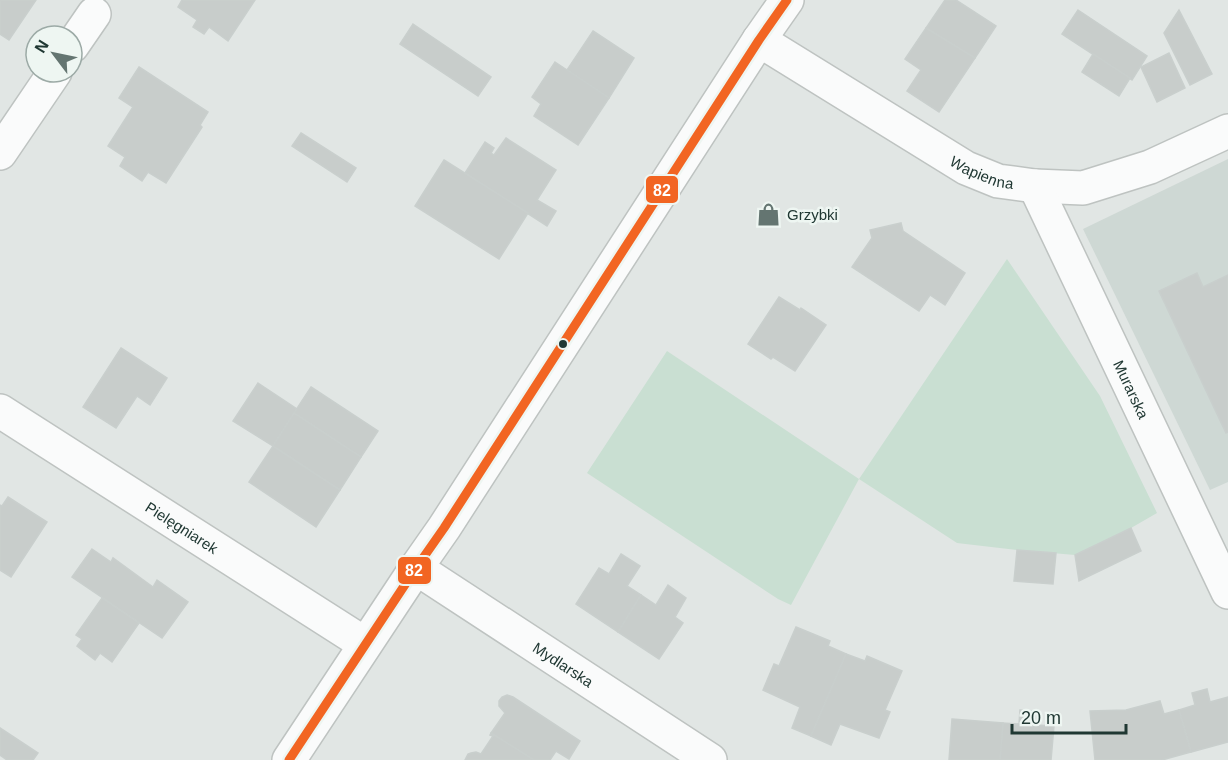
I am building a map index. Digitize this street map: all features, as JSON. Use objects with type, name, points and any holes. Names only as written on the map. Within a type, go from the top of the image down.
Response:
[{"type":"street","points":[[289,760],[457,508],[787,0]]},
{"type":"street","points":[[84,29],[94,14]]},
{"type":"street","name":"Wapienna","points":[[759,40],[966,168],[998,181],[1035,186],[1083,188],[1150,167],[1228,130]]},
{"type":"street","points":[[0,153],[47,84]]},
{"type":"street","name":"Murarska","points":[[1035,186],[1228,592]]},
{"type":"street","name":"Pielęgniarek","points":[[0,411],[365,644]]},
{"type":"street","name":"Mydlarska","points":[[416,568],[710,760]]},
{"type":"shaded area","points":[[1228,159],[1228,482],[1210,490],[1083,229]]},
{"type":"green space","points":[[1007,259],[1100,396],[1157,513],[1075,555],[1017,550],[957,543],[859,479]]},
{"type":"green space","points":[[667,351],[859,479],[791,605],[778,599],[587,473]]},
{"type":"building","points":[[0,0],[36,0],[9,40],[0,34]]},
{"type":"building","points":[[182,0],[255,0],[228,41],[209,27],[204,34],[193,27],[197,20],[178,7]]},
{"type":"building","points":[[945,0],[956,0],[996,26],[975,58],[926,28]]},
{"type":"building","points":[[1078,10],[1147,56],[1132,80],[1062,34]]},
{"type":"building","points":[[1179,10],[1212,74],[1190,85],[1164,33]]},
{"type":"building","points":[[413,24],[491,77],[478,96],[400,44]]},
{"type":"building","points":[[926,28],[975,58],[939,112],[907,91],[921,70],[905,59]]},
{"type":"building","points":[[593,31],[634,58],[609,98],[567,70]]},
{"type":"building","points":[[1169,53],[1185,88],[1157,102],[1141,67]]},
{"type":"building","points":[[1093,54],[1130,78],[1119,96],[1082,72]]},
{"type":"building","points":[[555,62],[609,98],[578,145],[534,116],[541,104],[532,97]]},
{"type":"building","points":[[139,67],[208,112],[200,125],[202,127],[166,183],[148,172],[142,181],[120,166],[125,157],[108,146],[133,107],[119,98]]},
{"type":"building","points":[[301,133],[356,168],[347,182],[292,146]]},
{"type":"building","points":[[506,138],[556,170],[537,200],[556,211],[547,226],[465,173],[485,142],[494,148],[491,153],[494,155]]},
{"type":"building","points":[[444,160],[528,213],[499,259],[415,206]]},
{"type":"building","points":[[901,223],[903,231],[965,273],[945,305],[930,295],[919,311],[852,267],[872,238],[870,230]]},
{"type":"building","points":[[1197,273],[1203,287],[1228,275],[1228,432],[1226,433],[1159,291]]},
{"type":"building","points":[[779,297],[800,310],[801,308],[826,325],[795,371],[748,344]]},
{"type":"building","points":[[121,348],[167,378],[150,405],[137,396],[116,428],[83,407]]},
{"type":"building","points":[[258,383],[297,409],[273,446],[233,421]]},
{"type":"building","points":[[311,387],[378,431],[361,457],[294,413]]},
{"type":"building","points":[[294,413],[361,457],[340,490],[273,446]]},
{"type":"building","points":[[273,446],[340,490],[316,527],[249,482]]},
{"type":"building","points":[[8,497],[47,522],[11,577],[0,570],[0,505],[2,506]]},
{"type":"building","points":[[1131,528],[1141,551],[1079,581],[1075,555]]},
{"type":"building","points":[[92,549],[111,562],[113,558],[153,587],[157,580],[188,602],[162,638],[72,577]]},
{"type":"building","points":[[1017,550],[1056,553],[1053,584],[1014,581]]},
{"type":"building","points":[[621,554],[640,566],[627,586],[641,595],[618,632],[576,604],[599,568],[609,574]]},
{"type":"building","points":[[668,585],[686,598],[675,617],[683,623],[659,659],[618,632],[641,595],[656,605]]},
{"type":"building","points":[[102,598],[139,623],[112,662],[100,653],[95,660],[77,646],[82,639],[76,635]]},
{"type":"building","points":[[796,627],[830,641],[828,646],[846,654],[811,736],[792,728],[800,707],[763,690],[774,664],[779,666]]},
{"type":"building","points":[[846,654],[865,661],[867,656],[902,671],[885,710],[890,712],[879,738],[840,724],[831,745],[811,736]]},
{"type":"building","points":[[1207,689],[1210,702],[1228,697],[1228,742],[1191,752],[1179,710],[1195,705],[1192,693]]},
{"type":"building","points":[[507,695],[580,741],[569,759],[556,751],[550,760],[534,760],[491,733],[505,713],[499,706],[499,701]]},
{"type":"building","points":[[1160,701],[1164,714],[1179,710],[1191,752],[1162,760],[1095,760],[1090,711],[1126,710]]},
{"type":"building","points":[[1020,710],[1036,712],[1036,725],[1054,726],[1051,760],[1000,760],[1003,723],[1019,724]]},
{"type":"building","points":[[952,719],[1003,723],[1000,760],[949,760]]},
{"type":"building","points":[[0,728],[38,753],[33,760],[7,760],[0,755]]},
{"type":"building","points":[[491,733],[534,760],[465,760],[468,754],[476,752],[481,754],[493,736],[490,735]]},
{"type":"transit line","name":"82","points":[[289,760],[444,528],[787,0]]},
{"type":"place","name":"Grzybki","points":[[769,214]]}]
